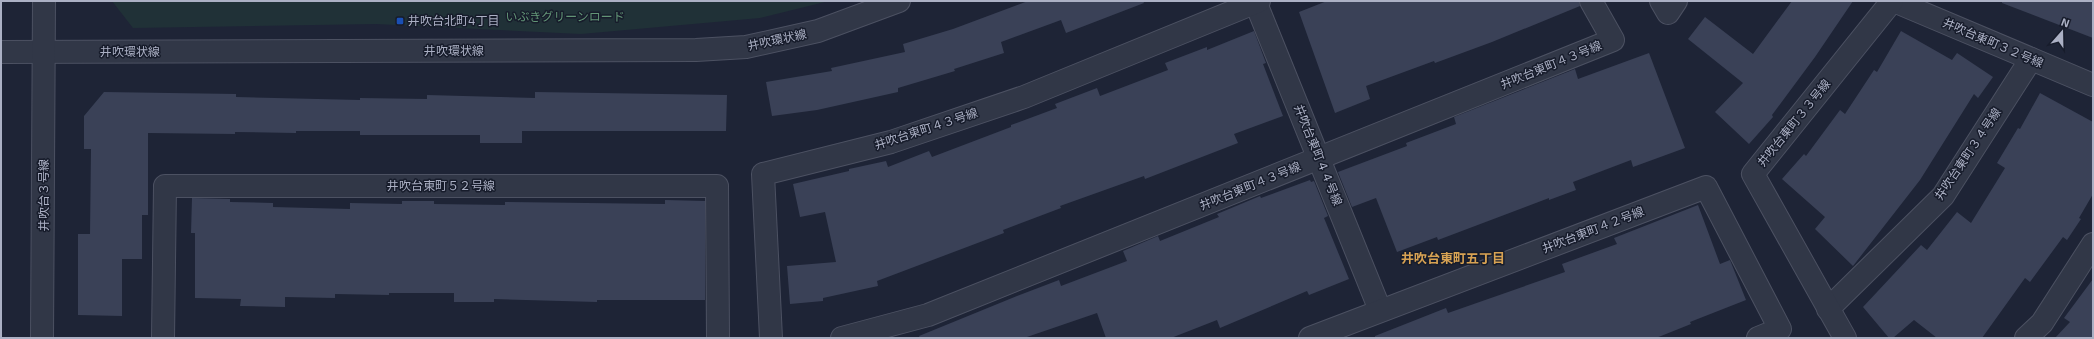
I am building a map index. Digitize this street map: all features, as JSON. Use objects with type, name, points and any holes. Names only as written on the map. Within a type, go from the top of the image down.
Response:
[{"type":"street","name":"井吹台３号線","points":[[42,338],[45,52],[44,1]]},
{"type":"street","name":"井吹環状線","points":[[1,52],[710,49],[746,47],[818,31],[899,1]]},
{"type":"street","name":"井吹台東町４３号線","points":[[771,338],[763,174],[891,142],[1024,97],[1256,1]]},
{"type":"street","name":"井吹台東町４４号線","points":[[1256,1],[1380,310]]},
{"type":"street","name":"井吹台東町４３号線","points":[[842,338],[928,315],[1613,40],[1591,1]]},
{"type":"street","points":[[1661,1],[1668,12],[1676,1]]},
{"type":"street","name":"井吹台東町３２号線","points":[[1893,1],[2093,85]]},
{"type":"street","name":"井吹台東町３３号線","points":[[1845,338],[1753,174],[1893,1]]},
{"type":"street","name":"井吹台東町３４号線","points":[[1828,309],[1943,196],[2031,59]]},
{"type":"street","name":"井吹台東町５２号線","points":[[163,338],[165,186],[717,186],[718,338]]},
{"type":"street","name":"井吹台東町４２号線","points":[[1310,338],[1380,310],[1706,187],[1780,329],[1758,338]]},
{"type":"street","points":[[2026,338],[2042,323],[2093,244]]},
{"type":"green space","name":"いぶきグリーンロード","points":[[112,1],[829,1],[760,18],[581,34],[376,24],[133,28]]},
{"type":"building","points":[[1028,1],[1143,1],[1144,3],[1066,33],[1061,20],[1001,42],[1004,53],[954,69],[955,71],[898,88],[898,92],[817,110],[772,116],[766,82],[832,71],[831,68],[905,52],[903,44],[953,29]]},
{"type":"building","points":[[1327,1],[1579,1],[1580,6],[1492,42],[1366,86],[1370,99],[1335,113],[1299,12]]},
{"type":"building","points":[[1792,1],[1853,1],[1815,57],[1772,115],[1773,117],[1749,144],[1715,112],[1743,83],[1688,39],[1705,17],[1753,54]]},
{"type":"building","points":[[2002,1],[2093,1],[2093,38],[2002,3]]},
{"type":"building","points":[[1254,31],[1266,63],[1263,64],[1283,116],[1234,134],[1238,143],[1145,179],[1144,176],[1060,206],[1061,208],[1003,230],[1004,233],[877,281],[878,286],[823,298],[823,301],[790,304],[787,266],[836,262],[825,212],[800,217],[793,184],[886,161],[888,167],[929,151],[932,157],[1057,108],[1055,104],[1097,88],[1100,96],[1168,70],[1165,63],[1207,47],[1207,50]]},
{"type":"building","points":[[1901,31],[1952,60],[1957,53],[1993,77],[1978,98],[1974,94],[1920,180],[1853,266],[1815,229],[1825,217],[1782,179],[1804,154],[1806,156],[1840,110],[1845,114],[1874,70],[1877,72]]},
{"type":"building","points":[[1649,53],[1685,148],[1633,167],[1631,160],[1573,182],[1576,190],[1549,200],[1549,198],[1438,240],[1437,237],[1397,252],[1376,198],[1352,207],[1338,172],[1407,146],[1406,143],[1456,124],[1454,117],[1575,69],[1578,79]]},
{"type":"building","points":[[104,92],[236,94],[236,97],[360,100],[360,98],[427,99],[427,95],[535,98],[535,92],[727,95],[726,131],[522,131],[522,143],[480,143],[480,135],[360,135],[360,131],[296,131],[296,133],[235,132],[235,134],[148,133],[148,215],[142,215],[142,259],[122,259],[122,316],[78,315],[78,234],[90,234],[91,149],[84,149],[84,116]]},
{"type":"building","points":[[2040,93],[2093,122],[2093,194],[2079,218],[2081,219],[2067,240],[2063,237],[2030,282],[2025,278],[1982,338],[1937,338],[1914,320],[1893,338],[1889,338],[1863,307],[1921,245],[1927,250],[1957,212],[1971,223],[2005,168],[1997,163],[2018,128],[2020,129]]},
{"type":"building","points":[[1310,180],[1311,182],[1314,181],[1328,216],[1324,218],[1349,279],[1309,295],[1307,291],[1220,328],[1217,320],[1171,338],[1106,338],[1097,313],[1024,338],[920,338],[919,336],[1059,280],[1061,286],[1127,261],[1123,251],[1158,236],[1160,241],[1219,217],[1217,214],[1260,196],[1261,198]]},
{"type":"building","points":[[192,198],[230,199],[230,202],[273,203],[273,207],[350,209],[350,203],[402,204],[402,201],[434,201],[434,204],[505,205],[505,202],[665,204],[665,200],[705,201],[705,300],[597,300],[597,302],[494,299],[494,302],[454,302],[454,293],[389,293],[389,295],[335,294],[335,298],[285,297],[285,307],[240,306],[241,299],[195,298],[195,233],[191,233]]},
{"type":"building","points":[[1698,205],[1720,264],[1730,260],[1746,300],[1690,322],[1691,324],[1656,338],[1375,338],[1375,336],[1446,308],[1448,313],[1565,272],[1562,264],[1617,244],[1614,238]]},
{"type":"building","points":[[2093,279],[2093,338],[2055,338],[2070,322],[2064,318]]},
{"type":"place","name":"井吹台北町4丁目","points":[[400,21]]},
{"type":"district","name":"井吹台東町五丁目","points":[[1453,258]]}]
